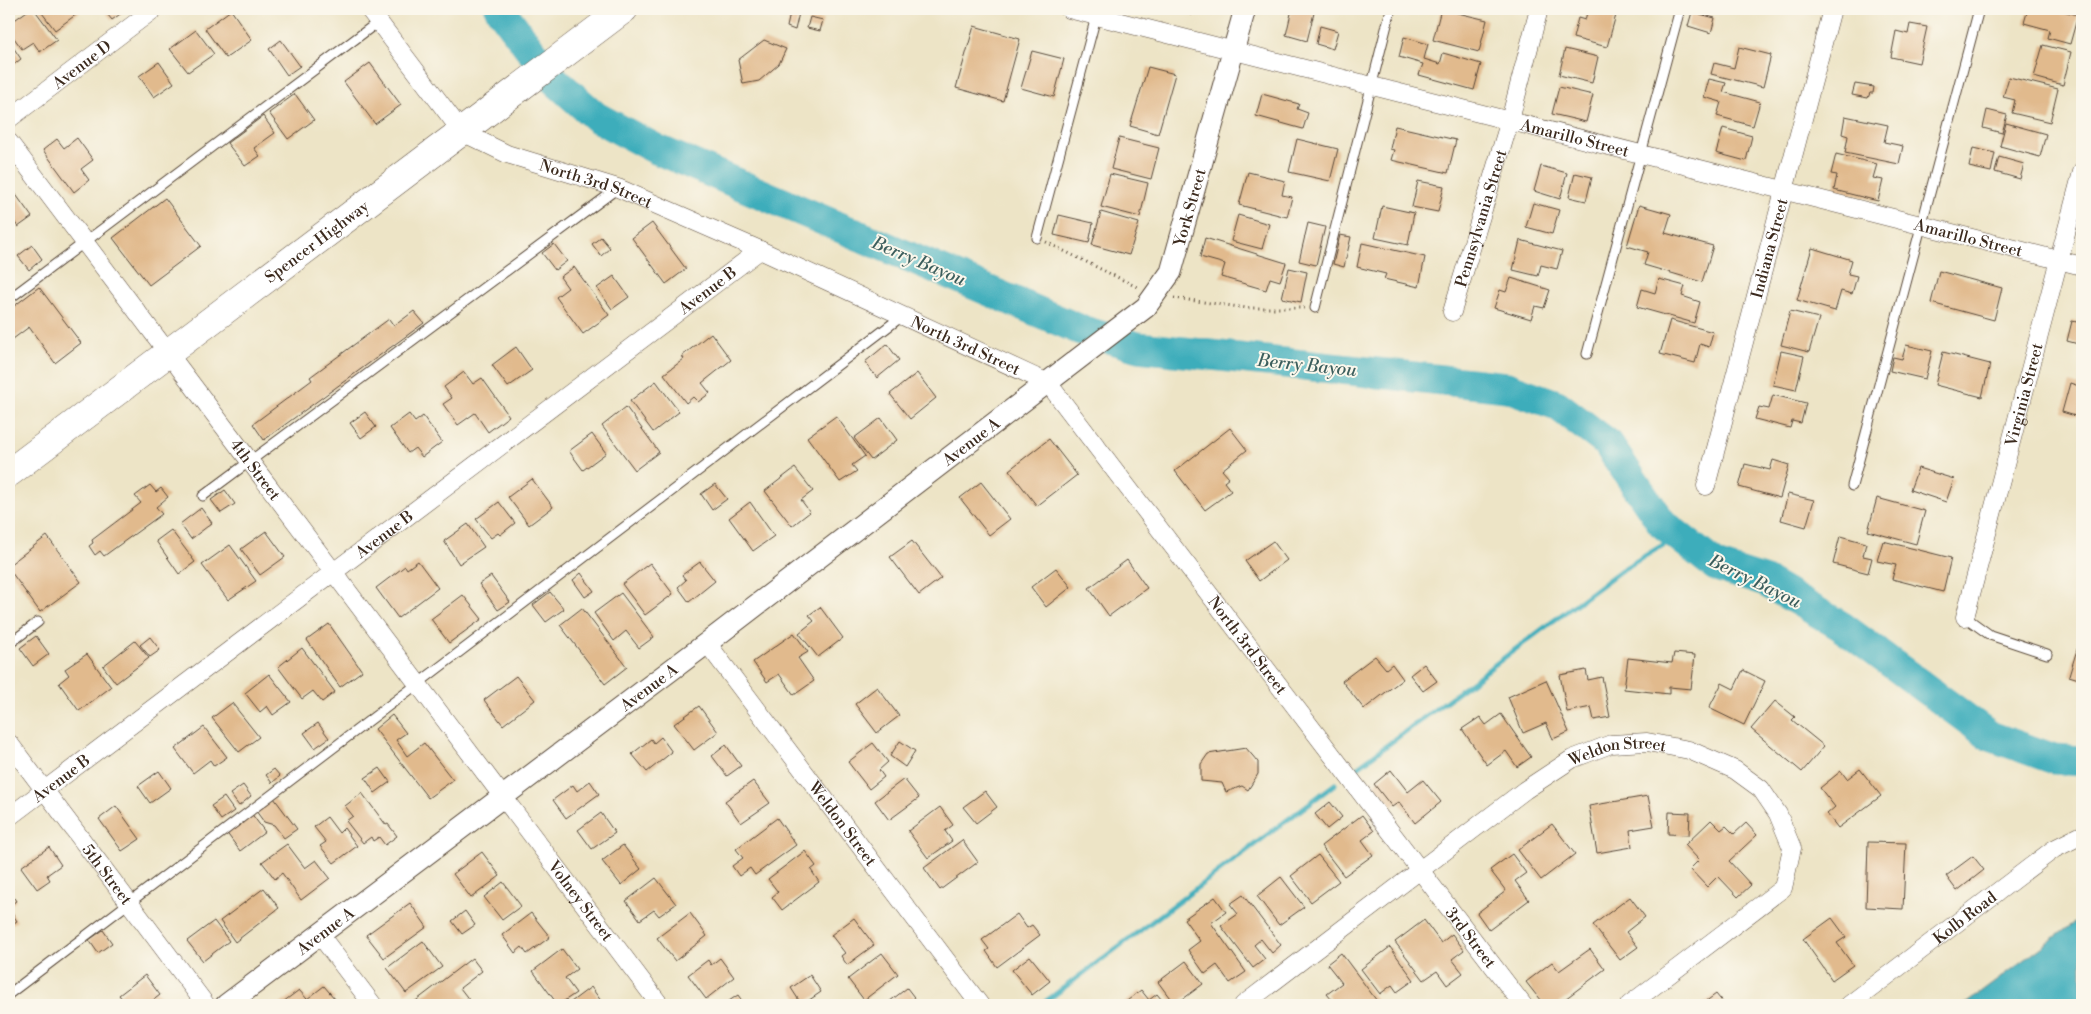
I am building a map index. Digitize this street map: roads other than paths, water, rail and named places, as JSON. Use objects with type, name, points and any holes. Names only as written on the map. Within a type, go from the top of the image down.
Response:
[{"type":"main road","name":"Spencer Highway","points":[[9,473],[624,9]]},
{"type":"street","name":"Avenue D","points":[[9,119],[154,9]]},
{"type":"street","name":"Amarillo Street","points":[[1069,9],[1097,12],[1233,50],[2082,266]]},
{"type":"street","name":"York Street","points":[[1070,365],[1150,301],[1170,272],[1245,9]]},
{"type":"street","name":"Pennsylvania Street","points":[[1452,312],[1510,120],[1540,9]]},
{"type":"street","name":"Indiana Street","points":[[1706,486],[1832,9]]},
{"type":"street","name":"North 3rd Street","points":[[374,15],[462,132],[507,154],[618,188],[760,250],[901,317],[1048,383],[1420,870]]},
{"type":"street","name":"4th Street","points":[[9,142],[501,797]]},
{"type":"street","name":"Virginia Street","points":[[1965,617],[2082,172]]},
{"type":"street","name":"Avenue B","points":[[9,817],[760,250]]},
{"type":"street","name":"Avenue A","points":[[226,1005],[707,643],[1070,365]]},
{"type":"street","name":"Weldon Street","points":[[707,643],[980,1005]]},
{"type":"street","name":"Weldon Street","points":[[1243,1005],[1525,790],[1572,758],[1611,744],[1647,742],[1689,750],[1735,770],[1761,789],[1778,814],[1792,848],[1783,888],[1629,1005]]},
{"type":"street","name":"5th Street","points":[[9,743],[206,1005]]},
{"type":"street","name":"Volney Street","points":[[501,797],[660,1005]]},
{"type":"street","name":"Kolb Road","points":[[1849,1005],[2054,849],[2082,835]]},
{"type":"street","name":"3rd Street","points":[[1420,870],[1522,1005]]},
{"type":"street","points":[[320,935],[373,1005]]},
{"type":"lane","points":[[1315,308],[1392,9]]},
{"type":"lane","points":[[1587,354],[1680,9]]},
{"type":"lane","points":[[1852,486],[1979,9]]},
{"type":"lane","points":[[1037,238],[1097,12]]},
{"type":"lane","points":[[9,299],[374,15]]},
{"type":"lane","points":[[203,496],[618,188]]},
{"type":"lane","points":[[9,994],[901,317]]},
{"type":"lane","points":[[1965,617],[1990,634],[2047,654]]},
{"type":"lane","points":[[9,644],[38,622]]},
{"type":"water","points":[[2082,917],[2082,1005],[1964,1005]]},
{"type":"waterway","name":"Berry Bayou","points":[[500,9],[551,77],[596,117],[656,149],[1081,330],[1138,347],[1507,387],[1557,405],[1607,443],[1662,523],[1716,566],[1766,582],[1841,626],[1990,736],[2054,759],[2082,761]]},
{"type":"waterway","points":[[1358,767],[1620,571],[1678,536]]},
{"type":"waterway","points":[[1041,1005],[1335,784]]}]
